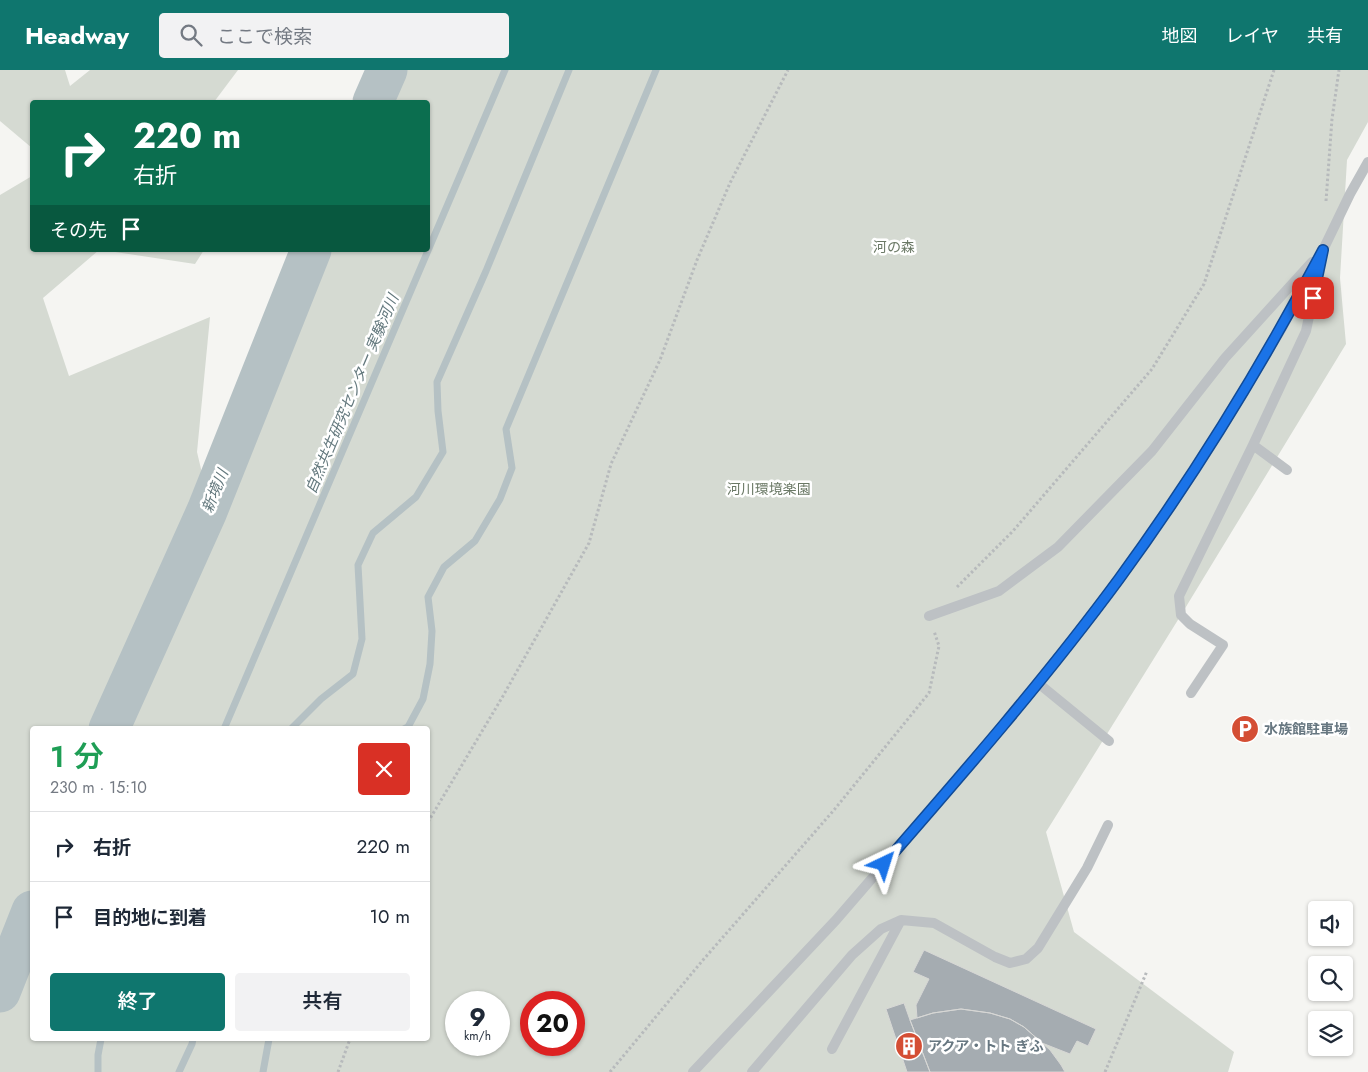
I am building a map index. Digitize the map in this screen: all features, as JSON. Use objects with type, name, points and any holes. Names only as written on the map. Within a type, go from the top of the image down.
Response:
[{"type":"lane","points":[[693,1072],[836,920],[969,766],[1038,683],[1119,580],[1182,490],[1282,328],[1368,162]]},
{"type":"lane","points":[[1191,693],[1223,644],[1190,624],[1181,615],[1179,596],[1306,331],[1323,250]]},
{"type":"lane","points":[[929,616],[999,591],[1058,547],[1152,452],[1225,358],[1323,250]]},
{"type":"lane","points":[[1253,445],[1287,470]]},
{"type":"lane","points":[[1038,683],[1109,741]]},
{"type":"lane","points":[[752,1072],[852,955],[881,929],[901,920],[934,923],[995,957],[1010,963],[1026,959],[1038,948],[1087,868],[1108,825]]},
{"type":"lane","points":[[832,1049],[901,920]]},
{"type":"path","points":[[430,819],[503,696],[589,543],[611,464],[660,360],[697,260],[730,183],[788,70]]},
{"type":"path","points":[[957,588],[1013,531],[1152,369],[1171,338],[1204,284],[1274,70]]},
{"type":"path","points":[[1326,203],[1332,119],[1339,70]]},
{"type":"path","points":[[610,1072],[703,960],[834,810],[929,693],[939,646],[929,616]]},
{"type":"path","points":[[1104,1072],[1147,971]]},
{"type":"path","points":[[338,1072],[349,1041]]},
{"type":"green space","points":[[0,70],[65,70],[70,86],[90,70],[238,70],[216,100],[30,100],[30,146],[0,121]]},
{"type":"green space","name":"河川環境楽園","points":[[403,70],[1368,70],[1368,122],[1347,160],[1340,278],[1346,344],[1046,832],[1074,932],[1234,1052],[1228,1072],[0,1072],[0,195],[30,177],[30,252],[97,252],[43,298],[69,376],[210,317],[197,452],[214,524],[327,252],[430,252],[430,100],[391,100]]},
{"type":"green space","points":[[115,252],[203,252],[195,264]]},
{"type":"building","points":[[924,950],[1096,1029],[1088,1046],[1077,1041],[1070,1054],[1042,1043],[1024,1027],[1010,1019],[990,1013],[961,1009],[933,1013],[917,1018],[916,1005],[929,979],[913,972]]},
{"type":"building","name":"アクア・トト ぎふ","points":[[904,1003],[930,1072],[907,1072],[886,1009]]},
{"type":"building","points":[[961,1009],[990,1013],[1010,1019],[1024,1027],[1050,1050],[1065,1072],[930,1072],[910,1020],[933,1013]]},
{"type":"waterway","name":"新境川","points":[[374,100],[387,70]]},
{"type":"waterway","name":"自然共生研究センター 実験河川","points":[[430,246],[505,70]]},
{"type":"waterway","points":[[294,726],[321,699],[353,674],[362,639],[358,565],[373,533],[416,497],[443,452],[437,382],[486,271],[569,70]]},
{"type":"waterway","points":[[409,726],[423,699],[430,664],[432,631],[428,597],[444,567],[475,541],[500,499],[512,468],[506,429],[656,70]]},
{"type":"waterway","name":"新境川","points":[[110,726],[207,511],[310,252]]},
{"type":"waterway","name":"自然共生研究センター 実験河川","points":[[225,726],[427,252]]},
{"type":"waterway","name":"新境川","points":[[0,992],[30,916]]},
{"type":"waterway","name":"自然共生研究センター 実験河川","points":[[98,1072],[101,1041]]},
{"type":"waterway","points":[[179,1072],[193,1041]]},
{"type":"waterway","points":[[263,1072],[269,1041]]},
{"type":"place","name":"水族館駐車場","points":[[1245,729]]},
{"type":"place","name":"アクア・トト ぎふ","points":[[909,1046]]},
{"type":"route","points":[[884,864],[1038,683],[1119,580],[1182,490],[1236,405],[1282,328],[1323,250],[1313,298]]},
{"type":"park label","name":"河の森","points":[[894,247]]}]
